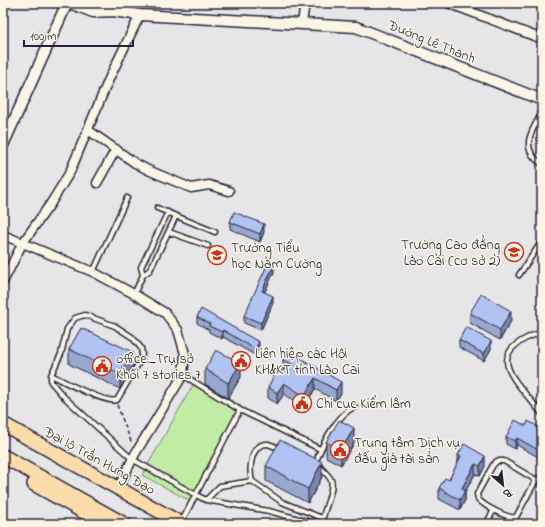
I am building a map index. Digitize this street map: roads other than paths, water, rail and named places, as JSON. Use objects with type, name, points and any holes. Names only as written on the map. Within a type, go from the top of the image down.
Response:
[{"type":"main road","name":"Đại lộ Trần Hưng Đạo","points":[[3,424],[181,524]]},
{"type":"main road","name":"Đại lộ Trần Hưng Đạo","points":[[3,434],[164,524]]},
{"type":"main road","points":[[3,456],[124,524]]},
{"type":"main road","points":[[3,466],[105,524]]},
{"type":"street","points":[[3,145],[67,3]]},
{"type":"street","name":"Đường Lê Thanh","points":[[70,3],[93,12],[113,11],[140,15],[350,25],[364,29],[542,100]]},
{"type":"street","points":[[302,23],[305,3]]},
{"type":"street","points":[[448,3],[542,39]]},
{"type":"street","points":[[3,282],[22,244],[70,172],[109,79],[140,15]]},
{"type":"street","points":[[88,130],[135,164],[192,188],[209,185],[229,191]]},
{"type":"street","points":[[97,183],[116,149]]},
{"type":"street","points":[[3,235],[93,272],[165,313],[175,324],[182,340],[185,354],[183,375],[134,456],[118,488]]},
{"type":"lane","points":[[542,113],[529,138],[529,149],[534,158],[542,164]]},
{"type":"lane","points":[[93,272],[127,198]]},
{"type":"lane","points":[[157,208],[215,232]]},
{"type":"lane","points":[[143,274],[141,266],[168,212]]},
{"type":"lane","points":[[134,294],[143,274],[150,270],[176,216]]},
{"type":"lane","points":[[169,232],[208,246]]},
{"type":"lane","points":[[519,275],[542,241]]},
{"type":"lane","points":[[51,375],[87,392],[115,401],[140,361],[141,348],[138,343],[123,331],[90,316],[85,315],[75,318],[67,329],[61,354],[51,375],[51,382],[61,394],[134,456],[196,495],[206,500],[269,511],[317,524]]},
{"type":"lane","points":[[542,332],[526,337],[513,346],[507,354],[507,360],[510,374],[542,414]]},
{"type":"lane","points":[[183,375],[240,410],[320,449]]},
{"type":"lane","points":[[316,462],[320,449],[344,414],[355,407]]},
{"type":"lane","points":[[181,524],[240,410]]},
{"type":"lane","points":[[252,481],[250,466],[258,448],[268,444],[288,452]]},
{"type":"lane","points":[[309,460],[316,462],[329,477],[332,483],[322,518],[322,524]]},
{"type":"lane","points":[[536,480],[504,461],[496,462],[477,497],[481,502],[494,510],[511,517],[516,516],[536,480],[542,476]]},
{"type":"lane","points":[[206,500],[220,486],[252,481],[282,502],[322,518]]},
{"type":"lane","points":[[486,524],[494,510]]},
{"type":"place","name":"Trường Cao đẳng Lào Cai (cơ sở 2)","points":[[514,252]]},
{"type":"place","name":"Trường Tiểu học Nam Cường","points":[[217,255]]},
{"type":"place","name":"Liên hiệp các Hội KH&KT tỉnh Lào Cai","points":[[241,361]]},
{"type":"place","name":"office_Trụ sở Khối 7 stories 7","points":[[102,366]]},
{"type":"place","name":"Chi cục Kiểm lâm","points":[[302,403]]},
{"type":"place","name":"Trung tâm Dịch vụ đấu giá tài sản","points":[[340,450]]}]
